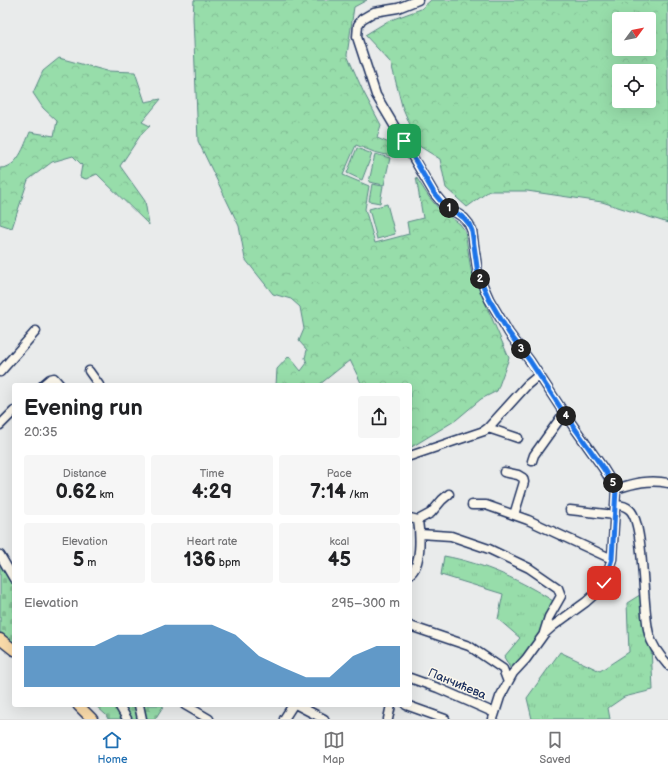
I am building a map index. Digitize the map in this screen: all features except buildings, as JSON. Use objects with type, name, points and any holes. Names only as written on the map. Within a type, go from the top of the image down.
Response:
[{"type":"main road","points":[[0,639],[12,648]]},
{"type":"main road","points":[[80,707],[92,719]]},
{"type":"street","points":[[418,0],[398,8],[374,12],[362,19],[358,25],[357,37],[376,95],[434,193],[443,204],[464,218],[469,224],[472,231],[478,274],[489,299],[509,333],[530,361],[616,489],[612,559],[604,583],[586,602],[544,634],[526,659],[513,673],[500,697],[494,716]]},
{"type":"street","points":[[0,372],[36,331]]},
{"type":"street","points":[[89,370],[98,383]]},
{"type":"street","points":[[412,455],[476,434],[488,428],[527,385],[539,375]]},
{"type":"street","points":[[45,383],[54,378],[58,383]]},
{"type":"street","points":[[532,461],[534,455],[564,413]]},
{"type":"street","points":[[0,425],[12,414]]},
{"type":"street","points":[[488,428],[518,438]]},
{"type":"street","points":[[504,472],[518,475],[523,478],[524,482],[514,515]]},
{"type":"street","points":[[616,489],[638,482],[649,481],[668,483]]},
{"type":"street","points":[[412,572],[418,564],[414,555],[420,534],[414,519],[431,513],[449,494]]},
{"type":"street","points":[[472,504],[486,505],[528,520],[612,559]]},
{"type":"street","points":[[616,505],[623,506],[630,510],[635,518],[646,599],[649,635],[654,646],[668,665]]},
{"type":"street","points":[[570,510],[615,515]]},
{"type":"street","points":[[420,534],[451,536],[489,549],[530,568],[558,588],[561,596],[549,618],[544,634]]},
{"type":"street","points":[[0,555],[12,576]]},
{"type":"street","points":[[412,627],[469,646],[503,670],[508,682]]},
{"type":"street","name":"Панчићева","points":[[412,679],[438,688],[494,716]]},
{"type":"street","points":[[120,707],[127,719]]},
{"type":"street","points":[[139,707],[142,719]]},
{"type":"street","points":[[190,707],[209,719]]},
{"type":"street","points":[[284,719],[292,707]]},
{"type":"street","points":[[301,707],[324,719]]},
{"type":"street","points":[[388,719],[391,707]]},
{"type":"street","points":[[412,707],[446,719]]},
{"type":"green space","points":[[194,0],[367,0],[354,7],[347,55],[363,91],[381,125],[377,138],[394,145],[391,156],[374,152],[356,145],[343,175],[369,186],[365,209],[375,243],[409,234],[407,222],[423,218],[416,177],[439,209],[460,224],[465,231],[471,270],[509,358],[497,391],[481,399],[456,420],[412,447],[412,383],[361,383],[350,360],[321,383],[276,383],[277,369],[289,356],[301,371],[307,363],[305,358],[307,350],[299,341],[304,329],[300,307],[291,299],[273,294],[245,259],[239,226],[198,141],[193,17]]},
{"type":"green space","points":[[431,0],[668,0],[668,223],[602,202],[527,191],[489,191],[467,207],[446,188],[440,159],[419,146],[402,106],[391,63],[365,35],[388,21],[421,9]]},
{"type":"green space","points":[[59,58],[107,71],[135,72],[145,102],[161,99],[142,122],[150,126],[142,133],[120,166],[145,201],[149,225],[97,174],[86,179],[80,177],[82,165],[73,156],[52,162],[28,180],[12,228],[0,224],[0,168],[6,167],[16,160],[23,150],[30,132],[54,136],[57,121],[43,108],[33,93],[43,71]]},
{"type":"green space","points":[[357,148],[372,154],[362,180],[347,173]]},
{"type":"green space","points":[[375,154],[390,158],[384,185],[369,182]]},
{"type":"green space","points":[[372,184],[383,186],[380,203],[369,201]]},
{"type":"green space","points":[[387,204],[395,234],[377,239],[369,209]]},
{"type":"green space","points":[[0,555],[12,576],[12,648],[0,639]]},
{"type":"green space","points":[[444,556],[488,568],[530,587],[556,603],[544,634],[513,673],[504,657],[520,638],[498,619],[503,594],[441,575]]},
{"type":"green space","points":[[643,593],[643,628],[651,646],[653,690],[624,697],[608,708],[610,719],[532,719],[527,698],[560,652],[600,671],[629,652],[627,603]]},
{"type":"green space","points":[[97,707],[163,707],[155,719],[108,719]]},
{"type":"route","points":[[404,141],[434,193],[443,204],[464,218],[469,224],[472,231],[474,255],[478,274],[489,299],[509,333],[530,361],[616,489],[612,559],[604,583]]}]
